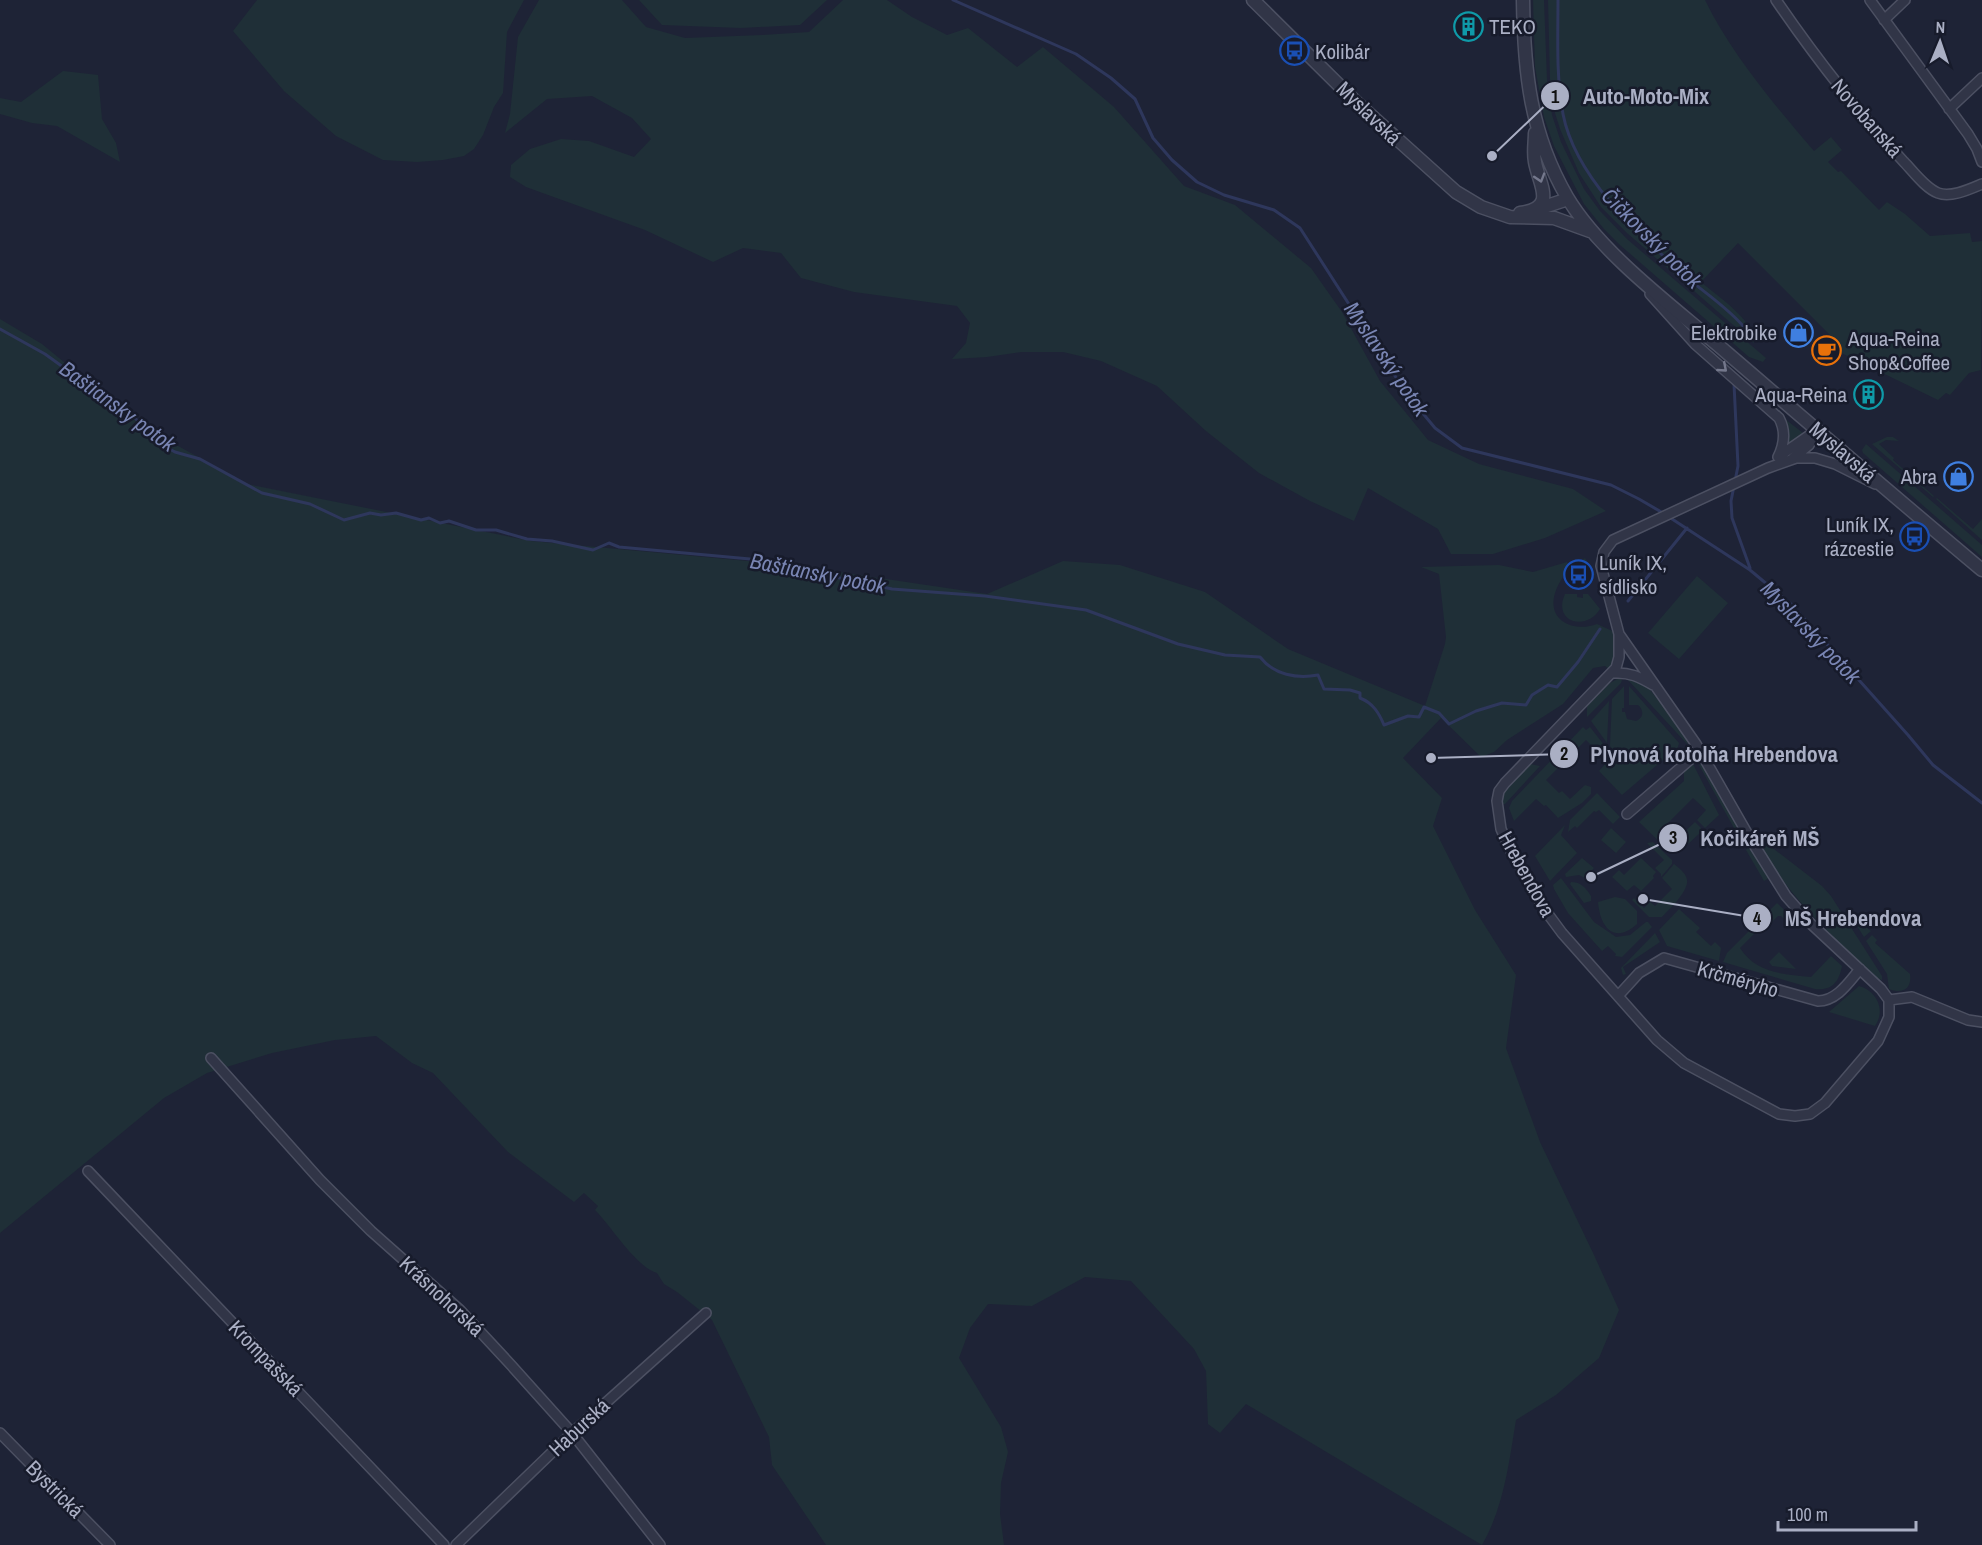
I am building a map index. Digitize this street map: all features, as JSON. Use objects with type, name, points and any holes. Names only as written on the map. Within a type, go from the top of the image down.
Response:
[{"type":"street","name":"Myslavská","points":[[1253,0],[1356,102],[1428,169],[1462,197],[1495,212],[1516,218],[1554,219],[1592,231],[1610,250],[1817,430],[1982,570]]},
{"type":"street","points":[[1523,0],[1526,74],[1534,120],[1545,151],[1568,199],[1592,231]]},
{"type":"street","name":"Novobanská","points":[[1776,0],[1847,97],[1930,188],[1938,193],[1953,193],[1982,184]]},
{"type":"street","points":[[1870,0],[1980,148],[1982,162]]},
{"type":"street","points":[[1884,20],[1905,0]]},
{"type":"street","points":[[1949,109],[1982,78]]},
{"type":"street","points":[[1534,120],[1534,158],[1544,193],[1541,203],[1535,210]]},
{"type":"street","name":"Myslavská","points":[[1495,212],[1514,213],[1535,210],[1568,199]]},
{"type":"street","points":[[1610,250],[1695,344],[1777,416],[1783,426],[1784,436],[1778,457]]},
{"type":"street","points":[[1768,468],[1778,457],[1817,430]]},
{"type":"street","points":[[1788,460],[1809,445],[1817,430]]},
{"type":"street","points":[[1655,686],[1636,675],[1614,673],[1619,657],[1618,634],[1601,572],[1603,556],[1613,540],[1674,510],[1788,460],[1819,459],[1835,464],[1884,488]]},
{"type":"street","points":[[1618,634],[1637,657],[1700,751],[1786,896],[1809,922],[1881,989],[1889,1000],[1912,997],[1963,1018],[1982,1022]]},
{"type":"street","name":"Hrebendova","points":[[1614,673],[1499,791],[1497,805],[1503,835],[1545,910],[1562,933],[1656,1040],[1677,1059],[1772,1111],[1795,1116],[1810,1114],[1821,1107],[1866,1056],[1881,1036],[1888,1021],[1891,1008],[1889,1000]]},
{"type":"street","points":[[1627,814],[1700,751]]},
{"type":"street","name":"Krčméryho","points":[[1617,996],[1639,973],[1664,958],[1818,1001],[1827,1001],[1835,996],[1860,969]]},
{"type":"street","name":"Krásnohorská","points":[[211,1058],[320,1180],[371,1231],[460,1310],[572,1433],[660,1545]]},
{"type":"street","name":"Krompašská","points":[[88,1171],[444,1545]]},
{"type":"street","name":"Haburská","points":[[456,1545],[572,1433],[706,1313]]},
{"type":"street","name":"Bystrická","points":[[0,1433],[110,1545]]},
{"type":"shaded area","points":[[257,0],[524,0],[507,32],[503,93],[474,149],[464,156],[417,162],[383,160],[336,136],[284,91],[233,31]]},
{"type":"shaded area","points":[[539,0],[622,0],[646,27],[685,38],[809,32],[843,0],[887,0],[912,17],[947,35],[968,28],[1017,67],[1043,47],[1114,107],[1184,186],[1235,205],[1311,268],[1342,312],[1380,381],[1428,440],[1479,464],[1573,489],[1606,511],[1545,538],[1493,554],[1451,554],[1438,529],[1368,488],[1354,521],[1310,501],[1259,473],[1206,431],[1157,386],[1101,361],[1063,352],[1022,352],[952,359],[966,343],[970,323],[957,306],[854,292],[801,278],[781,253],[743,248],[713,262],[645,230],[526,187],[510,177],[511,165],[530,149],[561,139],[589,141],[634,157],[651,139],[632,118],[592,96],[547,99],[505,133],[510,114],[518,37]]},
{"type":"shaded area","points":[[639,0],[827,0],[800,25],[741,28],[662,25]]},
{"type":"shaded area","points":[[1533,0],[1544,0],[1547,80],[1552,115],[1561,142],[1584,189],[1600,211],[1627,239],[1766,358],[1763,362],[1749,357],[1620,245],[1584,204],[1554,146],[1544,117],[1535,67]]},
{"type":"shaded area","points":[[1548,0],[1705,0],[1740,59],[1784,116],[1814,151],[1831,137],[1842,150],[1828,162],[1838,172],[1841,171],[1879,210],[1887,202],[1930,236],[1970,233],[1972,242],[1982,241],[1981,370],[1969,373],[1950,395],[1946,393],[1938,400],[1827,346],[1831,336],[1738,243],[1701,282],[1749,326],[1754,343],[1627,233],[1601,207],[1579,173],[1555,113],[1550,79]]},
{"type":"shaded area","points":[[63,71],[98,75],[102,119],[116,143],[120,162],[57,126],[32,123],[0,114],[0,98],[21,102]]},
{"type":"shaded area","points":[[0,319],[42,344],[142,426],[247,484],[531,541],[792,565],[987,594],[1063,561],[1120,565],[1205,592],[1288,649],[1425,706],[1446,637],[1439,574],[1421,567],[1499,565],[1533,572],[1567,562],[1569,566],[1554,597],[1556,613],[1560,619],[1573,626],[1597,624],[1619,634],[1614,673],[1605,666],[1593,668],[1563,704],[1507,740],[1494,752],[1481,757],[1441,718],[1403,758],[1442,798],[1433,826],[1475,910],[1516,975],[1506,1048],[1540,1142],[1619,1310],[1599,1358],[1556,1395],[1516,1420],[1501,1500],[1482,1545],[1246,1404],[1220,1433],[1208,1424],[1206,1371],[1194,1349],[1131,1281],[1085,1277],[1032,1306],[988,1304],[970,1328],[959,1358],[1001,1427],[1008,1452],[1001,1483],[1000,1514],[1004,1545],[826,1545],[772,1465],[769,1437],[712,1320],[664,1284],[657,1273],[640,1263],[595,1210],[598,1206],[584,1193],[574,1202],[508,1152],[433,1073],[412,1063],[376,1036],[335,1040],[272,1053],[207,1073],[164,1098],[0,1233]]},
{"type":"shaded area","points":[[1785,419],[1803,433],[1789,444]]},
{"type":"shaded area","points":[[1887,437],[1893,437],[1899,441],[1886,440],[1879,444],[1933,497],[1872,444]]},
{"type":"shaded area","points":[[1866,444],[1982,545],[1982,557],[1863,453],[1862,450]]},
{"type":"shaded area","points":[[1936,499],[1973,529],[1982,519],[1982,540]]},
{"type":"shaded area","points":[[1585,558],[1595,575],[1577,571]]},
{"type":"shaded area","points":[[1697,576],[1728,603],[1679,659],[1648,633]]},
{"type":"shaded area","points":[[1565,594],[1577,594],[1577,597],[1583,598],[1583,594],[1588,594],[1600,609],[1587,620],[1572,621],[1563,611],[1562,604]]},
{"type":"shaded area","points":[[1619,678],[1622,680],[1621,683],[1587,717],[1587,706],[1610,683]]},
{"type":"shaded area","points":[[1630,678],[1651,691],[1685,735],[1688,745],[1628,680]]},
{"type":"shaded area","points":[[1624,686],[1622,712],[1625,712],[1627,719],[1636,721],[1641,718],[1642,714],[1638,705],[1629,705],[1629,686],[1679,743],[1678,747],[1622,795],[1599,771],[1615,753],[1610,746],[1612,699]]},
{"type":"shaded area","points":[[1609,701],[1607,743],[1591,721]]},
{"type":"shaded area","points":[[1583,727],[1586,730],[1590,727],[1608,750],[1604,758],[1586,740],[1546,780],[1559,793],[1562,791],[1570,799],[1585,785],[1591,787],[1591,794],[1582,803],[1558,818],[1546,805],[1544,806],[1536,799],[1514,821],[1509,808],[1512,801]]},
{"type":"shaded area","points":[[1530,764],[1540,766],[1505,804],[1502,804],[1504,792]]},
{"type":"shaded area","points":[[1693,764],[1719,815],[1705,828],[1697,820],[1706,810],[1693,798],[1658,833],[1671,846],[1677,840],[1684,847],[1679,851],[1670,852],[1639,822],[1684,781],[1684,772]]},
{"type":"shaded area","points":[[1702,764],[1746,839],[1740,839],[1699,765]]},
{"type":"shaded area","points":[[1597,793],[1620,817],[1613,824],[1599,810],[1594,811],[1577,828],[1575,826],[1568,832],[1570,820]]},
{"type":"shaded area","points":[[1695,822],[1701,828],[1701,832],[1688,844],[1679,837]]},
{"type":"shaded area","points":[[1565,825],[1561,835],[1577,853],[1550,881],[1535,856]]},
{"type":"shaded area","points":[[1611,828],[1626,842],[1616,853],[1601,840]]},
{"type":"shaded area","points":[[1761,839],[1822,886],[1831,896],[1882,976],[1882,980],[1843,946],[1797,898],[1770,862],[1758,842]]},
{"type":"shaded area","points":[[1653,842],[1672,860],[1672,864],[1661,877],[1655,868],[1664,860],[1647,843]]},
{"type":"shaded area","points":[[1749,844],[1769,878],[1764,881],[1746,850]]},
{"type":"shaded area","points":[[1582,858],[1594,868],[1585,878],[1579,875],[1566,877],[1565,874]]},
{"type":"shaded area","points":[[1641,858],[1656,872],[1654,878],[1641,891],[1634,885],[1627,891],[1612,877],[1619,870],[1624,875]]},
{"type":"shaded area","points":[[1674,864],[1686,877],[1685,889],[1662,917],[1649,917],[1632,900],[1634,898],[1644,908],[1650,902],[1655,906],[1672,889],[1662,878]]},
{"type":"shaded area","points":[[1561,878],[1594,922],[1616,937],[1630,935],[1646,922],[1652,927],[1622,957],[1615,956],[1616,954],[1608,946],[1602,951],[1568,913],[1554,889],[1553,885]]},
{"type":"shaded area","points":[[1571,882],[1578,883],[1585,888],[1591,896],[1591,901],[1584,903],[1570,884]]},
{"type":"shaded area","points":[[1615,897],[1625,899],[1637,911],[1637,924],[1621,933],[1615,933],[1605,925],[1599,911],[1598,902]]},
{"type":"shaded area","points":[[1777,903],[1793,918],[1788,923],[1781,916],[1769,925],[1766,922],[1740,948],[1754,963],[1771,971],[1811,977],[1831,956],[1842,966],[1837,981],[1830,987],[1815,989],[1723,962],[1727,953]]},
{"type":"shaded area","points":[[1679,909],[1700,928],[1696,932],[1711,946],[1715,942],[1721,948],[1719,961],[1667,946],[1659,930]]},
{"type":"shaded area","points":[[1848,912],[1871,931],[1864,937]]},
{"type":"shaded area","points":[[1655,933],[1660,942],[1623,967],[1626,974],[1623,975],[1621,968]]},
{"type":"shaded area","points":[[1872,935],[1877,940],[1875,943],[1910,974],[1908,987],[1902,991],[1889,989],[1887,974],[1866,941]]},
{"type":"shaded area","points":[[1779,952],[1796,969],[1772,966],[1769,962]]},
{"type":"shaded area","points":[[1859,986],[1871,992],[1878,1002],[1880,1014],[1875,1026],[1829,1012]]},
{"type":"waterway","name":"Myslavský potok","points":[[953,0],[1076,54],[1111,78],[1135,99],[1153,138],[1172,160],[1197,182],[1224,195],[1274,210],[1300,228],[1406,393],[1435,428],[1462,448],[1611,485],[1663,513]]},
{"type":"waterway","name":"Čičkovský potok","points":[[1558,0],[1559,86],[1563,114],[1580,159],[1609,201],[1645,239],[1729,311],[1743,326]]},
{"type":"waterway","name":"Baštiansky potok","points":[[0,329],[45,354],[110,401],[125,409],[166,447],[175,452],[200,459],[262,493],[310,504],[344,520],[370,513],[381,515],[396,513],[421,520],[429,518],[440,523],[449,521],[476,530],[496,530],[527,539],[552,541],[593,550],[609,543],[619,547],[750,559],[892,589],[985,596],[1086,610],[1178,644],[1225,655],[1260,657],[1279,672],[1294,676],[1318,675],[1324,689],[1350,690],[1360,693],[1360,698],[1375,709],[1384,725],[1408,716],[1419,717],[1424,707],[1439,713],[1449,724],[1476,711],[1502,703],[1526,705],[1532,695],[1548,685],[1557,687],[1578,662],[1600,629]]},
{"type":"waterway","name":"Čičkovský potok","points":[[1734,384],[1738,466],[1731,501],[1732,518],[1750,568]]},
{"type":"waterway","name":"Myslavský potok","points":[[1669,517],[1750,570],[1792,605],[1933,765],[1982,803]]},
{"type":"waterway","name":"Baštiansky potok","points":[[1628,601],[1687,528]]},
{"type":"place","name":"TEKO","points":[[1468,26]]},
{"type":"place","name":"Kolibár","points":[[1294,51]]},
{"type":"place","name":"Auto-Moto-Mix","points":[[1492,156]]},
{"type":"place","name":"Elektrobike","points":[[1798,332]]},
{"type":"place","name":"Aqua-Reina Shop&Coffee","points":[[1827,350]]},
{"type":"place","name":"Aqua-Reina","points":[[1868,394]]},
{"type":"place","name":"Abra","points":[[1958,476]]},
{"type":"place","name":"Luník IX, rázcestie","points":[[1915,536]]},
{"type":"place","name":"Luník IX, sídlisko","points":[[1578,574]]},
{"type":"place","name":"Plynová kotolňa Hrebendova","points":[[1431,758]]},
{"type":"place","name":"Kočikáreň MŠ","points":[[1591,877]]},
{"type":"place","name":"MŠ Hrebendova","points":[[1643,899]]}]
